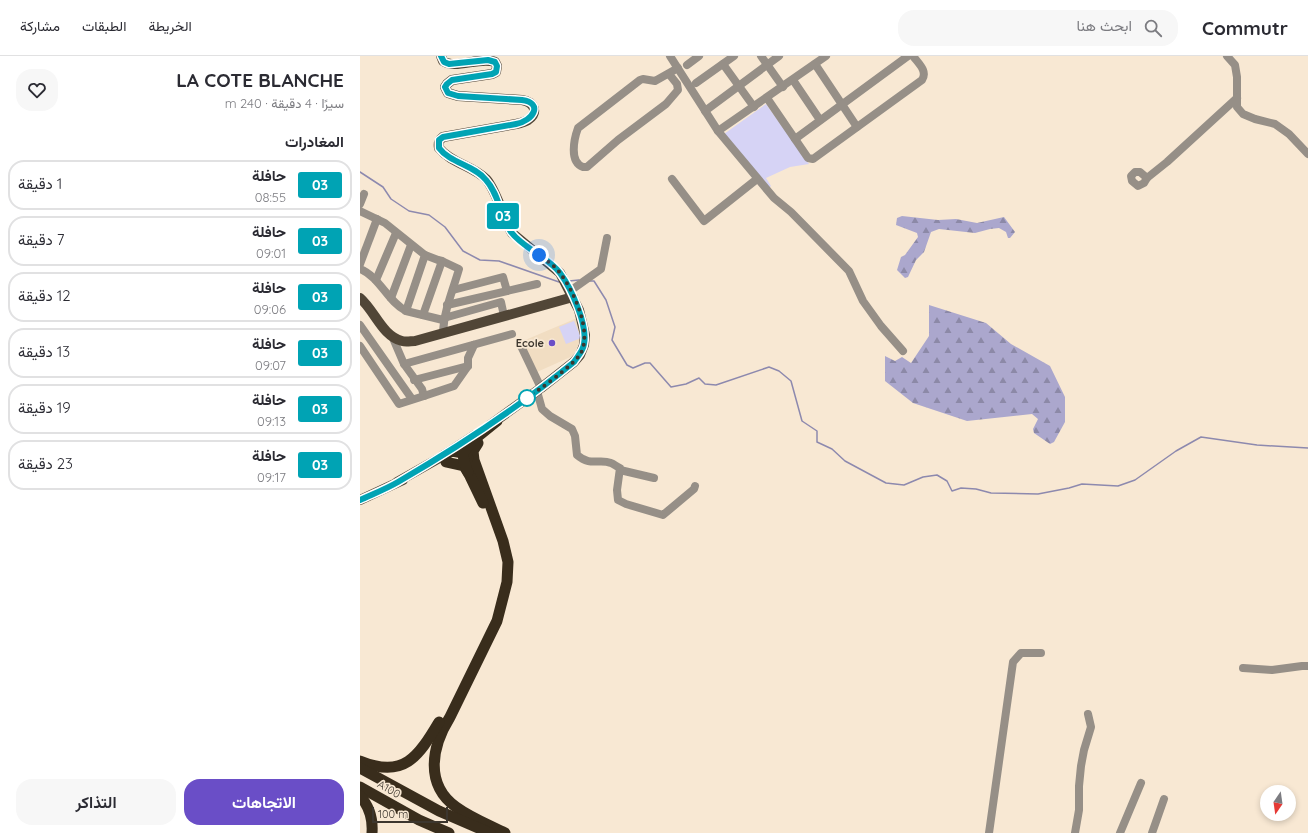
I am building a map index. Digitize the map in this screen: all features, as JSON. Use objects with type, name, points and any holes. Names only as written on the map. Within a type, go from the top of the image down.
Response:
[{"type":"highway","points":[[497,420],[471,442],[463,453],[464,462],[473,472],[503,541],[508,562],[507,582],[497,621],[450,717],[442,730],[434,754],[433,766],[440,789],[456,807],[506,833]]},
{"type":"highway","points":[[360,761],[380,767],[397,766],[412,760],[419,753],[449,705],[490,618],[496,600],[500,579],[500,558],[490,520],[473,472],[473,451],[478,443]]},
{"type":"highway","points":[[463,453],[452,451],[445,459],[464,466],[473,472]]},
{"type":"highway","name":"A100","points":[[360,768],[439,811],[490,833]]},
{"type":"highway","name":"A100","points":[[360,787],[419,820],[449,833]]},
{"type":"highway","points":[[360,796],[369,809],[372,833]]},
{"type":"main road","points":[[360,500],[445,459],[539,390],[574,362],[580,355],[584,345],[585,335],[579,310],[572,290],[560,273],[512,233],[487,180],[480,174],[445,154],[438,145],[440,138],[446,136],[527,121],[533,115],[534,111],[532,104],[522,100],[458,96],[448,93],[445,87],[452,80],[492,74],[496,72],[497,66],[495,62],[488,60],[449,64],[444,62],[441,56]]},
{"type":"main road","points":[[360,298],[366,303],[385,330],[392,336],[403,341],[415,341],[504,316],[572,290]]},
{"type":"main road","points":[[463,453],[478,443],[509,412]]},
{"type":"street","points":[[670,56],[718,131],[774,198],[850,271],[863,301],[881,326],[903,350]]},
{"type":"street","points":[[687,65],[700,56]]},
{"type":"street","points":[[696,83],[734,56]]},
{"type":"street","points":[[761,56],[783,87]]},
{"type":"street","points":[[705,111],[779,56]]},
{"type":"street","points":[[718,131],[826,56]]},
{"type":"street","points":[[795,139],[908,56]]},
{"type":"street","points":[[767,98],[808,158],[813,159],[923,79],[924,70],[913,56]]},
{"type":"street","points":[[1227,56],[1234,65],[1237,77],[1237,107],[1243,114],[1275,124],[1289,134],[1305,149],[1308,154]]},
{"type":"street","points":[[723,64],[754,107]]},
{"type":"street","points":[[815,64],[857,127]]},
{"type":"street","points":[[669,74],[678,88],[666,104],[618,140],[587,167],[577,164],[574,156],[578,128],[640,80],[644,79],[655,82],[678,68]]},
{"type":"street","points":[[793,80],[820,120]]},
{"type":"street","points":[[1147,178],[1167,162],[1237,98]]},
{"type":"street","points":[[672,179],[704,221],[757,179]]},
{"type":"street","points":[[360,204],[364,194]]},
{"type":"street","points":[[360,211],[385,223],[425,255],[442,260],[459,269],[447,305],[442,333]]},
{"type":"street","points":[[360,264],[377,219]]},
{"type":"street","points":[[376,280],[396,233]]},
{"type":"street","points":[[572,290],[601,269],[607,238]]},
{"type":"street","points":[[391,298],[411,245]]},
{"type":"street","points":[[406,311],[425,255]]},
{"type":"street","points":[[423,315],[442,260]]},
{"type":"street","points":[[360,269],[366,271],[376,280],[394,302],[406,311],[444,319],[501,302],[504,316]]},
{"type":"street","points":[[452,290],[503,277],[507,291]]},
{"type":"street","points":[[447,305],[537,284]]},
{"type":"street","points":[[360,326],[412,399]]},
{"type":"street","points":[[404,364],[512,334]]},
{"type":"street","points":[[392,336],[404,364],[414,380],[422,389],[424,396]]},
{"type":"street","points":[[360,346],[399,404],[454,386],[468,366],[468,358],[474,345]]},
{"type":"street","points":[[521,346],[539,390],[542,409],[550,416],[572,429],[575,436],[577,455],[583,460],[610,462],[620,468],[620,470],[654,478]]},
{"type":"street","points":[[414,380],[468,366]]},
{"type":"street","points":[[620,470],[618,500],[626,504],[663,515],[694,489],[695,486]]},
{"type":"street","points":[[989,833],[1013,662],[1021,653],[1041,653]]},
{"type":"street","points":[[1243,668],[1272,670],[1308,666]]},
{"type":"street","points":[[1075,833],[1079,810],[1081,766],[1091,727],[1088,714]]},
{"type":"street","points":[[1120,833],[1141,783]]},
{"type":"street","points":[[1152,833],[1164,799]]},
{"type":"shaded area","points":[[766,104],[809,164],[790,167],[766,178],[771,186],[768,189],[724,134]]},
{"type":"shaded area","name":"Ecole","points":[[577,318],[581,331],[580,346],[576,349],[575,355],[537,372],[523,341]]},
{"type":"shaded area","points":[[574,321],[581,338],[566,344],[559,327]]},
{"type":"green space","points":[[902,216],[938,220],[956,219],[977,223],[1004,217],[1015,232],[1010,238],[1008,238],[1006,232],[999,228],[975,233],[939,229],[931,232],[924,252],[916,260],[908,277],[905,278],[897,270],[901,257],[905,255],[918,237],[917,233],[896,225],[897,218]]},
{"type":"green space","points":[[929,305],[986,323],[1011,344],[1050,366],[1065,397],[1065,422],[1054,442],[1050,444],[1034,433],[1033,429],[1038,419],[1032,414],[967,421],[913,403],[885,381],[885,356],[895,361],[902,357],[911,363],[929,336]]},
{"type":"waterway","points":[[360,172],[383,187],[391,199],[409,211],[429,215],[445,227],[463,251],[480,260],[499,261],[559,282]]},
{"type":"waterway","points":[[569,281],[579,280]]},
{"type":"waterway","points":[[589,281],[594,281],[606,300],[615,327],[612,340],[627,365],[633,368],[645,363],[650,363],[671,387],[686,384],[699,378],[705,384],[716,385],[769,367],[779,371],[791,381],[802,421],[817,431],[817,442],[832,449],[845,461],[886,483],[904,485],[923,477],[937,475],[947,481],[952,491],[961,488],[976,489],[991,493],[1038,494],[1082,484],[1118,486],[1135,480],[1176,451],[1201,437],[1257,445],[1308,448]]},
{"type":"bus line","name":"03","points":[[360,500],[397,482],[444,456],[489,426],[574,362],[580,355],[584,345],[585,335],[579,310],[560,273],[512,233],[487,180],[480,174],[445,154],[441,151],[438,145],[440,138],[446,136],[522,123],[527,121],[533,115],[534,107],[530,102],[522,100],[458,96],[448,93],[445,87],[452,80],[492,74],[496,72],[497,66],[495,62],[488,60],[449,64],[444,62],[441,56]]},
{"type":"place","name":"Ecole","points":[[552,343]]},
{"type":"route","points":[[527,398],[574,362],[580,355],[584,345],[585,335],[579,310],[560,273],[539,255]]}]
